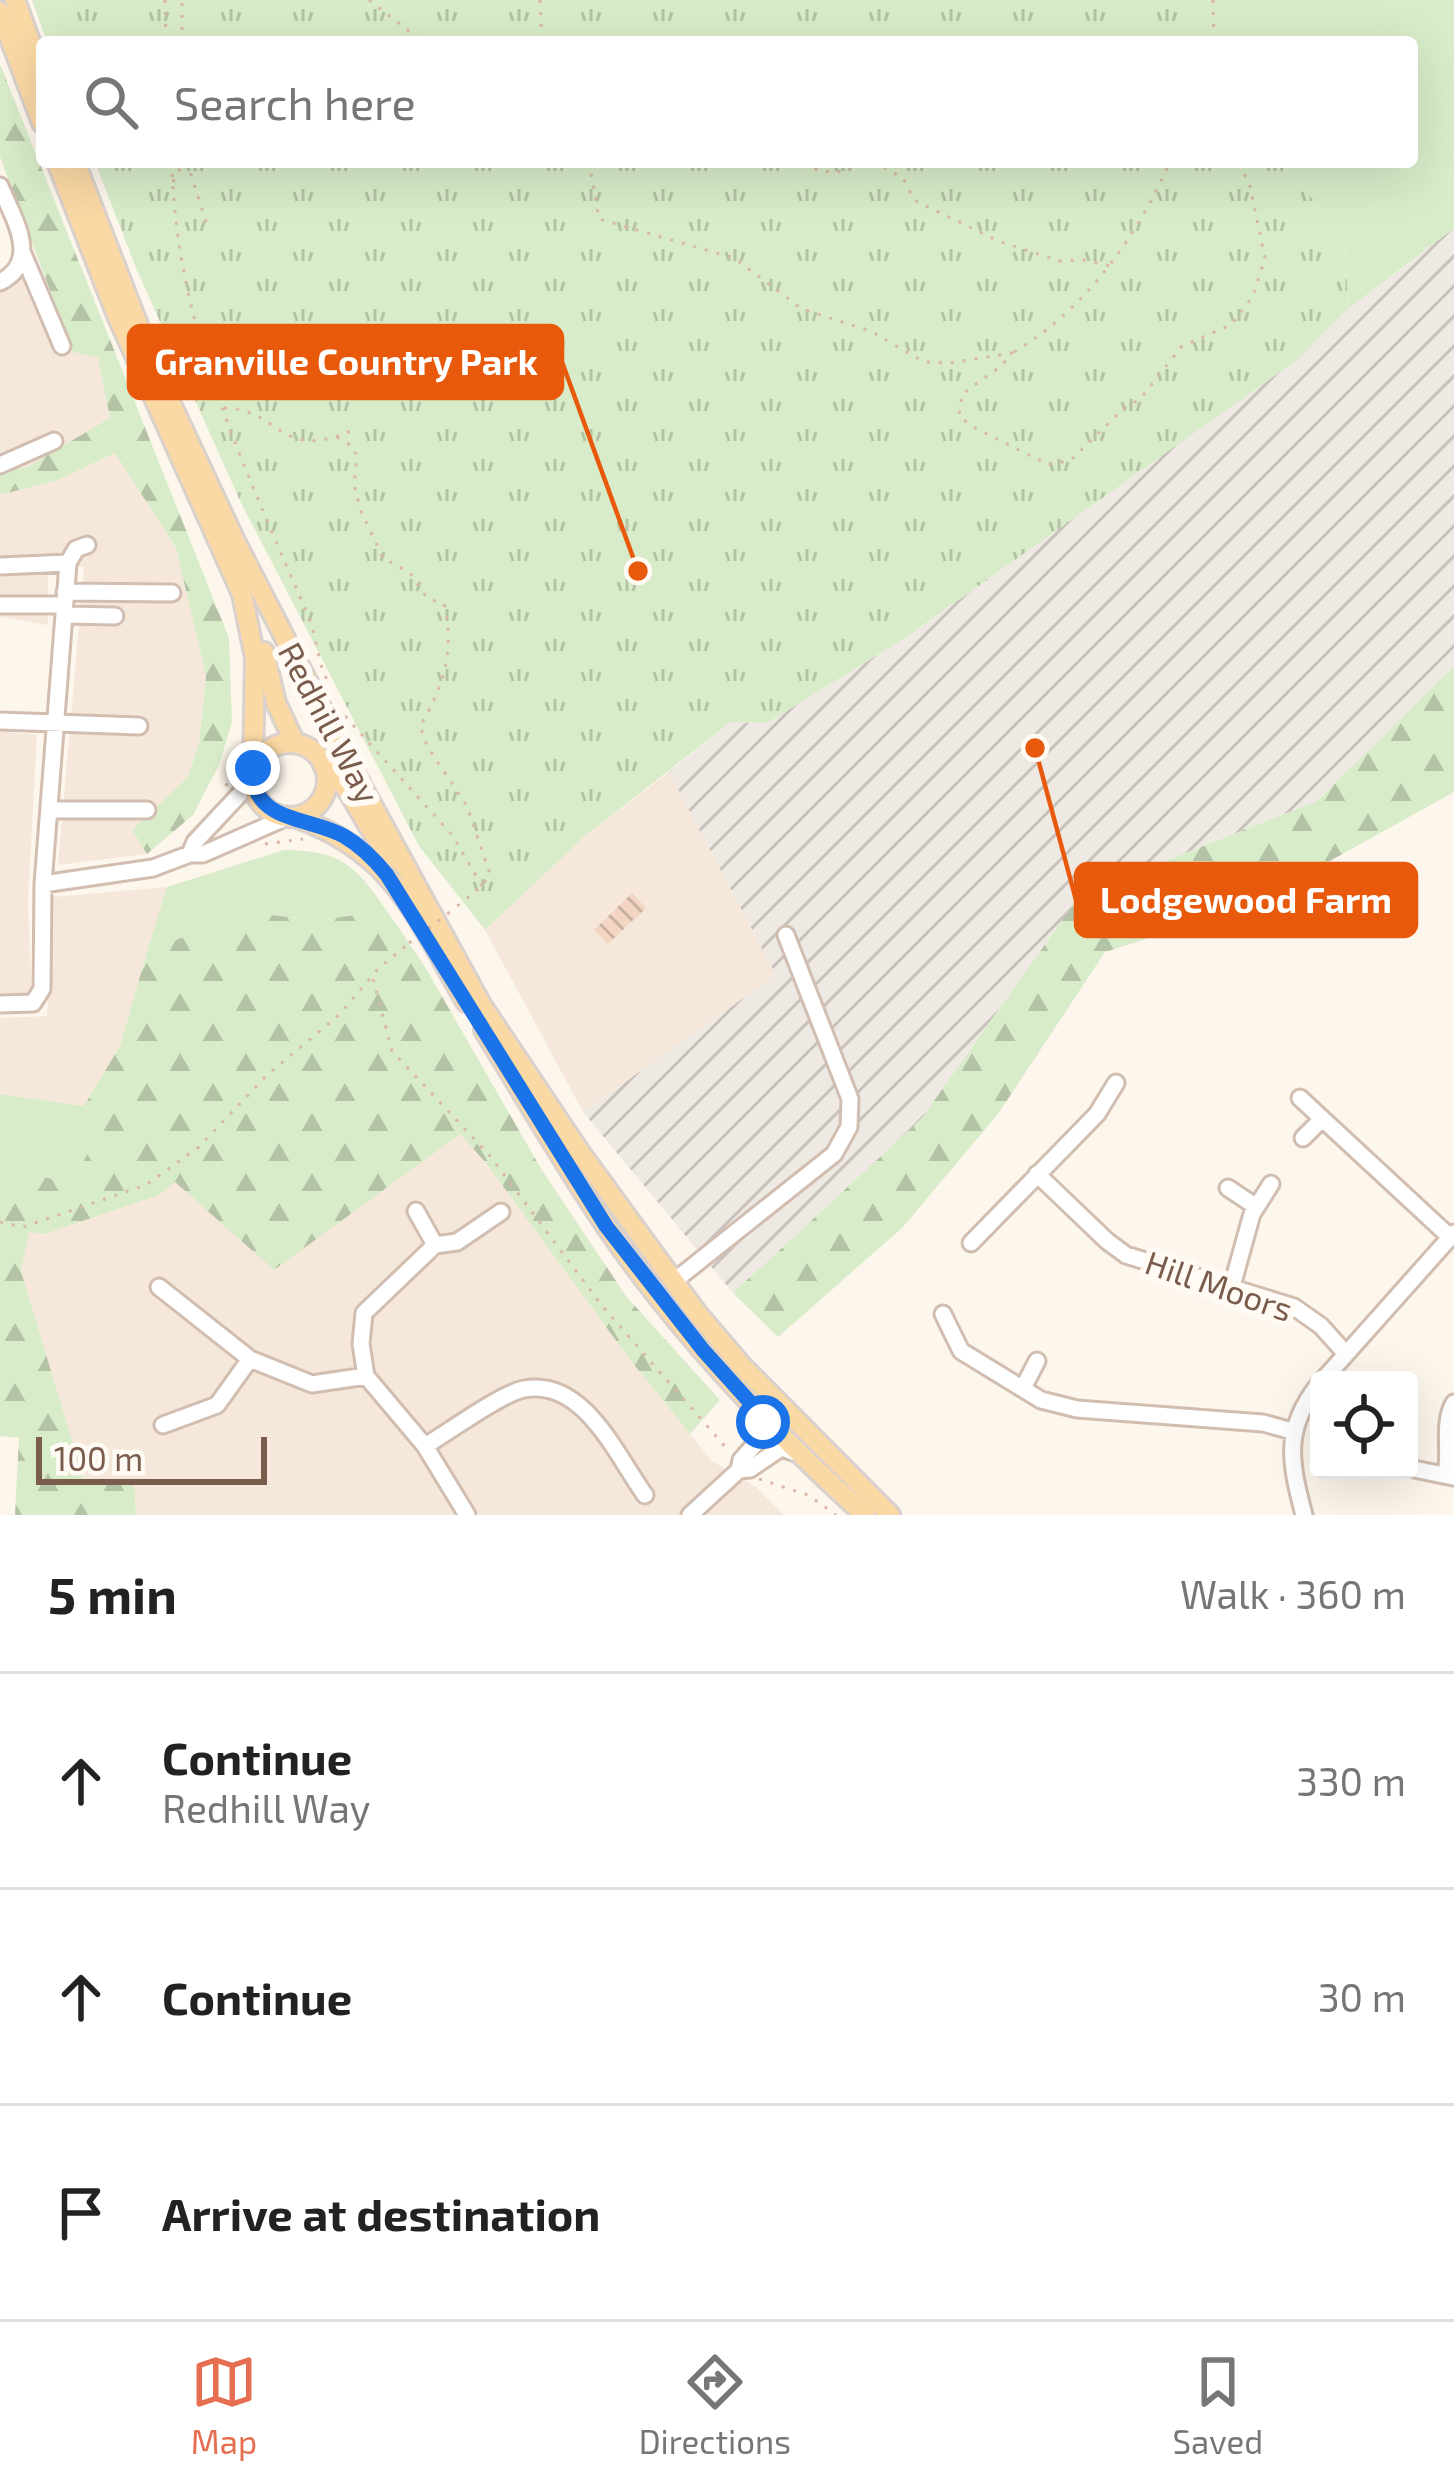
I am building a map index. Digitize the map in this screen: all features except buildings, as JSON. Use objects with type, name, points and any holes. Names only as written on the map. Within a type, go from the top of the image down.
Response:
[{"type":"main road","points":[[15,0],[36,58]]},
{"type":"main road","points":[[0,13],[36,107]]},
{"type":"main road","name":"Redhill Way","points":[[59,168],[124,333],[242,594],[256,658],[253,775]]},
{"type":"main road","name":"Redhill Way","points":[[77,168],[158,374],[236,543],[482,1006],[673,1282],[742,1366],[890,1515]]},
{"type":"main road","points":[[236,543],[276,703],[295,743]]},
{"type":"main road","points":[[323,765],[326,785],[314,811],[291,818],[263,803],[253,775],[269,747],[295,743],[313,751],[337,777],[380,848],[406,865]]},
{"type":"main road","name":"Redhill Way","points":[[291,818],[344,836],[387,875],[606,1226],[703,1350],[800,1454],[865,1515]]},
{"type":"street","points":[[0,186],[25,245],[21,264],[0,282]]},
{"type":"street","points":[[23,254],[62,346]]},
{"type":"street","points":[[22,434],[31,453]]},
{"type":"street","points":[[0,465],[54,441]]},
{"type":"street","points":[[0,1004],[33,1003],[42,989],[43,884],[68,563],[76,549],[87,544]]},
{"type":"street","points":[[0,566],[68,563]]},
{"type":"street","points":[[0,605],[172,593]]},
{"type":"street","points":[[64,604],[115,616]]},
{"type":"street","points":[[0,722],[139,725]]},
{"type":"street","points":[[190,854],[253,775]]},
{"type":"street","points":[[49,810],[147,810]]},
{"type":"street","points":[[43,884],[153,868],[203,854],[291,818]]},
{"type":"street","points":[[673,1282],[834,1154],[849,1127],[850,1099],[786,935]]},
{"type":"street","points":[[971,1243],[1097,1114],[1116,1082]]},
{"type":"street","points":[[1300,1098],[1452,1235],[1331,1371]]},
{"type":"street","points":[[1303,1138],[1322,1119]]},
{"type":"street","name":"Hill Moors","points":[[1037,1174],[1126,1255],[1294,1307],[1321,1326],[1346,1354]]},
{"type":"street","points":[[1232,1286],[1255,1206],[1271,1184]]},
{"type":"street","points":[[1228,1188],[1255,1206]]},
{"type":"street","points":[[416,1211],[435,1245]]},
{"type":"street","points":[[466,1515],[425,1446],[366,1376],[361,1344],[364,1313],[435,1245],[457,1242],[501,1212]]},
{"type":"street","points":[[159,1287],[250,1359],[312,1384],[366,1376]]},
{"type":"street","points":[[944,1314],[962,1351],[1041,1400],[1076,1409],[1263,1423],[1292,1431]]},
{"type":"street","points":[[163,1425],[217,1405],[250,1359]]},
{"type":"street","points":[[1023,1388],[1037,1361]]},
{"type":"street","points":[[425,1446],[522,1389],[557,1391],[582,1406],[644,1495]]},
{"type":"street","points":[[1304,1515],[1291,1447],[1292,1431],[1310,1401]]},
{"type":"street","points":[[1418,1470],[1450,1476],[1448,1413],[1454,1402]]},
{"type":"street","points":[[746,1472],[741,1460],[765,1433],[757,1410]]},
{"type":"street","points":[[690,1515],[781,1448],[800,1454]]},
{"type":"path","points":[[165,0],[166,36]]},
{"type":"path","points":[[182,0],[182,36]]},
{"type":"path","points":[[369,0],[415,36]]},
{"type":"path","points":[[540,0],[542,36]]},
{"type":"path","points":[[1213,0],[1214,36]]},
{"type":"path","points":[[172,168],[182,279],[222,408],[312,625],[329,685]]},
{"type":"path","points":[[172,184],[181,168]]},
{"type":"path","points":[[187,168],[208,225]]},
{"type":"path","points":[[590,168],[599,219],[734,258],[802,309],[871,331],[924,362],[950,363],[1012,353]]},
{"type":"path","points":[[810,168],[835,173],[850,168]]},
{"type":"path","points":[[885,168],[903,178],[914,200],[998,242],[1060,261],[1110,266]]},
{"type":"path","points":[[1167,168],[1110,266],[1055,326],[962,394],[959,416],[1049,465],[1071,460],[1122,410],[1142,398],[1182,346],[1231,325],[1253,296],[1265,258],[1249,182],[1241,168]]},
{"type":"path","points":[[222,408],[248,409],[269,426],[303,442],[353,430]]},
{"type":"path","points":[[0,1222],[22,1227],[146,1186],[199,1147],[266,1076],[339,1015],[378,969],[482,886],[490,874],[467,806],[427,746],[420,725],[444,675],[450,640],[444,604],[427,598],[410,573],[383,558],[354,485],[357,457],[353,447],[337,437]]},
{"type":"path","points":[[345,716],[453,836],[482,886]]},
{"type":"path","points":[[223,791],[238,742]]},
{"type":"path","points":[[373,979],[392,1052],[490,1156],[603,1307],[731,1452]]},
{"type":"path","points":[[746,1472],[764,1483],[808,1495],[836,1515]]},
{"type":"shaded area","points":[[1454,228],[1454,666],[1317,801],[1080,895],[921,1119],[733,1293],[583,1112],[776,975],[669,772],[731,722],[767,723],[905,638],[1296,360],[1348,309]]},
{"type":"shaded area","points":[[41,268],[72,351],[98,358],[110,419],[29,466],[0,473],[0,288]]},
{"type":"shaded area","points":[[115,453],[176,548],[206,676],[199,744],[188,777],[132,830],[147,854],[58,865],[84,567],[48,566],[48,625],[0,617],[0,495],[58,480]]},
{"type":"shaded area","points":[[0,731],[37,735],[28,899],[31,987],[26,994],[0,996]]},
{"type":"shaded area","points":[[669,772],[776,975],[583,1112],[485,930],[585,836]]},
{"type":"shaded area","points":[[167,887],[120,1046],[84,1106],[0,1094],[0,1018],[47,1016],[53,897]]},
{"type":"shaded area","points":[[460,1133],[712,1461],[756,1487],[784,1515],[136,1515],[134,1481],[84,1482],[21,1271],[29,1232],[175,1182],[274,1269]]},
{"type":"green space","points":[[32,0],[1193,0],[1198,36],[45,36]]},
{"type":"green space","points":[[559,0],[1454,0],[1454,228],[1348,309],[1345,239],[1287,168],[1418,168],[1418,36],[562,36]]},
{"type":"green space","points":[[0,64],[36,154],[36,168],[41,168],[229,638],[232,722],[219,765],[193,815],[147,854],[132,830],[188,777],[199,744],[206,676],[176,548],[115,453],[58,480],[0,495],[0,473],[29,466],[110,418],[98,358],[73,352],[0,157]]},
{"type":"green space","points":[[97,168],[1287,168],[1345,239],[1348,309],[1297,360],[905,638],[767,723],[731,722],[585,836],[485,930],[419,846],[241,503],[136,268]]},
{"type":"green space","points":[[1454,666],[1454,792],[1283,887],[1184,927],[1105,952],[998,1114],[902,1228],[778,1337],[733,1293],[921,1119],[1080,895],[1317,801]]},
{"type":"green space","points":[[284,850],[320,853],[346,864],[387,911],[318,920],[243,912],[147,952],[167,887]]},
{"type":"green space","points":[[387,911],[424,965],[540,1167],[626,1296],[720,1400],[690,1434],[460,1134],[274,1270],[175,1182],[159,1195],[44,1234],[29,1232],[21,1271],[84,1481],[134,1480],[136,1515],[15,1515],[19,1438],[0,1436],[0,1170],[72,1182],[104,1124],[84,1106],[120,1046],[147,952],[243,912],[318,920]]},
{"type":"green space","points":[[0,1094],[84,1106],[104,1124],[72,1182],[0,1170]]},
{"type":"place","name":"Granville Country Park","points":[[638,571]]},
{"type":"place","name":"Lodgewood Farm","points":[[1035,748]]},
{"type":"route","points":[[253,768],[255,790],[275,814],[344,836],[387,875],[606,1226],[763,1422]]}]
